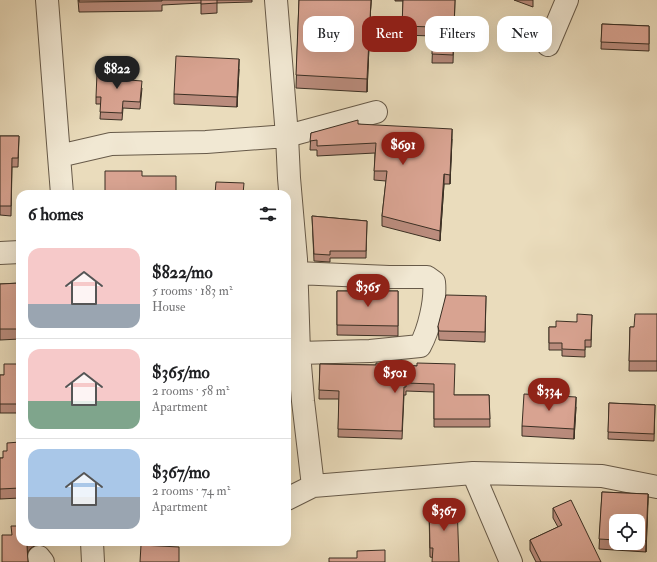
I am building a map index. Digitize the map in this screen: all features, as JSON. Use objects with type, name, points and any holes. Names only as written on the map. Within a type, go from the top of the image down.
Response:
[{"type":"street","points":[[47,0],[62,190]]},
{"type":"street","points":[[276,0],[290,190]]},
{"type":"street","points":[[552,36],[567,0]]},
{"type":"street","points":[[59,156],[111,144],[206,142],[287,136],[376,112]]},
{"type":"street","points":[[291,201],[296,259],[299,353],[313,486]]},
{"type":"street","points":[[0,253],[16,252]]},
{"type":"street","points":[[296,273],[427,277],[434,282],[435,292],[425,336],[420,346],[370,351],[299,353]]},
{"type":"street","points":[[473,473],[511,562]]},
{"type":"street","points":[[291,497],[313,486],[473,473],[602,476],[657,487]]},
{"type":"street","points":[[92,546],[93,562]]},
{"type":"building","points":[[79,0],[162,0],[162,1],[79,2]]},
{"type":"building","points":[[201,0],[217,0],[217,3],[201,4]]},
{"type":"building","points":[[299,0],[371,0],[370,16],[362,16],[362,52],[368,52],[367,79],[296,75]]},
{"type":"building","points":[[403,0],[455,0],[454,16],[425,16],[425,27],[417,26],[417,16],[402,16]]},
{"type":"building","points":[[602,24],[649,26],[649,44],[601,42]]},
{"type":"building","points":[[432,52],[453,52],[453,55],[432,54]]},
{"type":"building","points":[[176,56],[239,59],[237,97],[174,94]]},
{"type":"building","points":[[109,69],[130,71],[129,80],[142,81],[140,102],[123,101],[122,113],[100,112],[101,97],[96,97],[97,73],[108,74]]},
{"type":"building","points":[[358,120],[358,124],[452,129],[450,175],[444,174],[440,231],[382,216],[387,171],[374,171],[376,143],[317,146],[317,140],[310,141],[311,133]]},
{"type":"building","points":[[0,136],[19,136],[18,158],[12,158],[11,206],[0,206]]},
{"type":"building","points":[[105,171],[142,171],[142,176],[176,176],[176,190],[105,190]]},
{"type":"building","points":[[216,182],[244,183],[243,190],[215,190]]},
{"type":"building","points":[[312,216],[367,221],[366,251],[330,251],[330,255],[314,254]]},
{"type":"building","points":[[16,283],[16,329],[0,329],[0,284]]},
{"type":"building","points":[[337,291],[398,291],[398,326],[337,325]]},
{"type":"building","points":[[446,295],[486,296],[485,332],[439,331],[438,326]]},
{"type":"building","points":[[577,314],[592,315],[591,340],[585,340],[585,350],[562,349],[562,343],[549,343],[549,327],[556,327],[556,321],[577,322]]},
{"type":"building","points":[[635,314],[657,314],[657,361],[629,361],[630,327],[634,327]]},
{"type":"building","points":[[376,363],[417,366],[417,363],[455,364],[454,395],[489,395],[490,419],[434,419],[434,384],[406,383],[406,387],[404,387],[402,431],[338,429],[339,391],[319,390],[320,364],[376,365]]},
{"type":"building","points":[[4,364],[16,364],[16,404],[0,404],[0,375],[4,375]]},
{"type":"building","points":[[524,394],[576,397],[574,429],[522,426]]},
{"type":"building","points":[[609,403],[655,405],[654,434],[608,432]]},
{"type":"building","points":[[16,442],[16,488],[0,489],[0,458],[3,458],[3,451],[7,451],[7,443]]},
{"type":"building","points":[[602,492],[648,494],[646,541],[645,514],[609,514],[609,540],[599,539]]},
{"type":"building","points":[[571,500],[601,562],[541,562],[530,540],[562,525],[553,508]]},
{"type":"building","points":[[429,503],[457,503],[459,562],[432,562],[433,548],[430,548]]},
{"type":"building","points":[[11,526],[16,526],[16,546],[27,546],[28,562],[2,562],[2,535],[12,535]]},
{"type":"building","points":[[141,546],[179,547],[179,562],[140,562]]},
{"type":"building","points":[[385,550],[385,562],[329,562],[329,558],[357,558],[357,551]]}]
